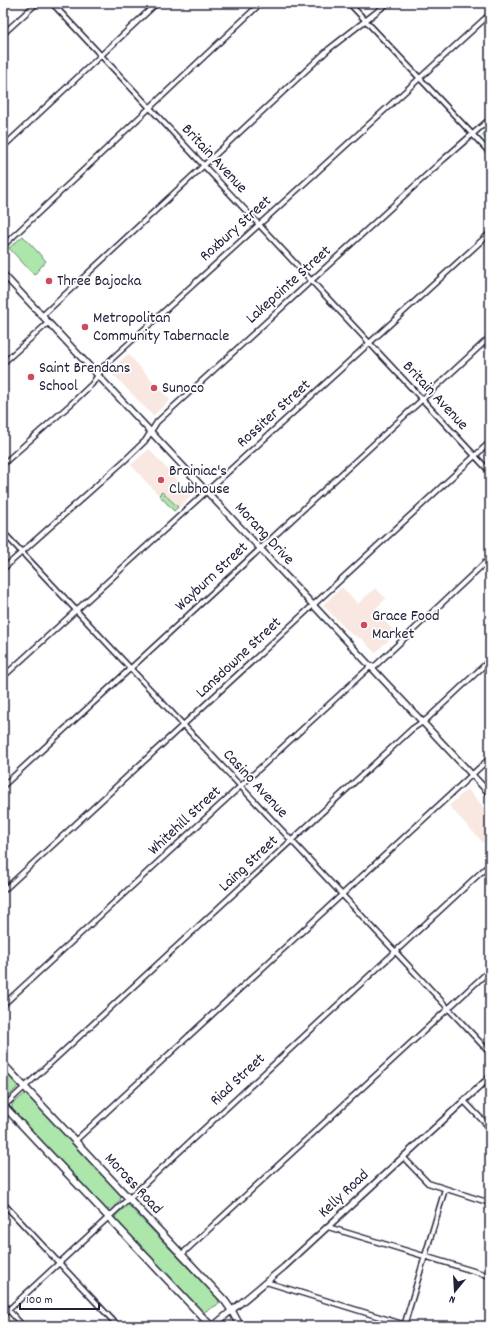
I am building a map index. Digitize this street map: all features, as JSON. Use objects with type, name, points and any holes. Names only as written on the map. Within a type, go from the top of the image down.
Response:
[{"type":"main road","name":"Moross Road","points":[[3,1064],[182,1254],[232,1311],[240,1326]]},
{"type":"main road","points":[[3,1106],[212,1326]]},
{"type":"street","points":[[3,34],[37,3]]},
{"type":"street","name":"Britain Avenue","points":[[52,3],[490,472]]},
{"type":"street","points":[[3,146],[158,3]]},
{"type":"street","points":[[3,246],[261,3]]},
{"type":"street","points":[[349,3],[490,153]]},
{"type":"street","points":[[42,316],[329,49],[388,3]]},
{"type":"street","name":"Roxbury Street","points":[[3,464],[92,384],[104,366],[490,14]]},
{"type":"street","name":"Lakepointe Street","points":[[3,569],[124,461],[144,441],[157,422],[311,280],[490,119]]},
{"type":"street","name":"Rossiter Street","points":[[3,677],[490,233]]},
{"type":"street","name":"Morang Drive","points":[[3,274],[490,794]]},
{"type":"street","points":[[3,363],[48,323]]},
{"type":"street","name":"Wayburn Street","points":[[3,786],[490,337]]},
{"type":"street","name":"Lansdowne Street","points":[[3,891],[490,442]]},
{"type":"street","name":"Casino Avenue","points":[[3,532],[490,1053]]},
{"type":"street","name":"Whitehill Street","points":[[3,1005],[370,667],[376,665],[490,558]]},
{"type":"street","name":"Laing Street","points":[[3,1106],[490,660]]},
{"type":"street","points":[[75,1141],[490,758]]},
{"type":"street","name":"Riad Street","points":[[3,1315],[490,864]]},
{"type":"street","points":[[182,1254],[490,970]]},
{"type":"street","name":"Kelly Road","points":[[212,1326],[266,1282],[328,1227],[490,1077]]},
{"type":"street","points":[[464,1101],[490,1128]]},
{"type":"street","points":[[403,1157],[428,1183],[490,1203]]},
{"type":"street","points":[[266,1282],[406,1326],[445,1189]]},
{"type":"street","points":[[3,1203],[118,1326]]},
{"type":"street","points":[[328,1227],[490,1276]]},
{"type":"street","points":[[3,1304],[23,1326]]},
{"type":"shaded area","points":[[128,354],[170,400],[153,416],[110,371]]},
{"type":"shaded area","name":"Brainiac's Clubhouse","points":[[149,449],[191,496],[174,512],[131,465]]},
{"type":"shaded area","points":[[342,587],[358,604],[375,588],[386,598],[374,611],[396,633],[375,653],[362,639],[351,634],[323,605]]},
{"type":"shaded area","points":[[467,789],[490,814],[490,850],[449,806]]},
{"type":"green space","points":[[490,128],[490,144],[482,135]]},
{"type":"green space","points":[[23,236],[46,261],[34,275],[9,248]]},
{"type":"green space","points":[[162,492],[178,507],[174,511],[159,495]]},
{"type":"green space","points":[[3,1068],[18,1086],[5,1099],[3,1099]]},
{"type":"green space","points":[[25,1094],[121,1194],[120,1201],[110,1210],[105,1209],[12,1110],[12,1104]]},
{"type":"green space","points":[[128,1205],[218,1299],[219,1304],[202,1313],[115,1219],[116,1215]]},
{"type":"place","name":"Three Bajocka","points":[[49,281]]},
{"type":"place","name":"Metropolitan Community Tabernacle","points":[[85,327]]},
{"type":"place","name":"Saint Brendans School","points":[[31,377]]},
{"type":"place","name":"Sunoco","points":[[154,388]]},
{"type":"place","name":"Brainiac's Clubhouse","points":[[161,480]]},
{"type":"place","name":"Grace Food Market","points":[[364,625]]}]
